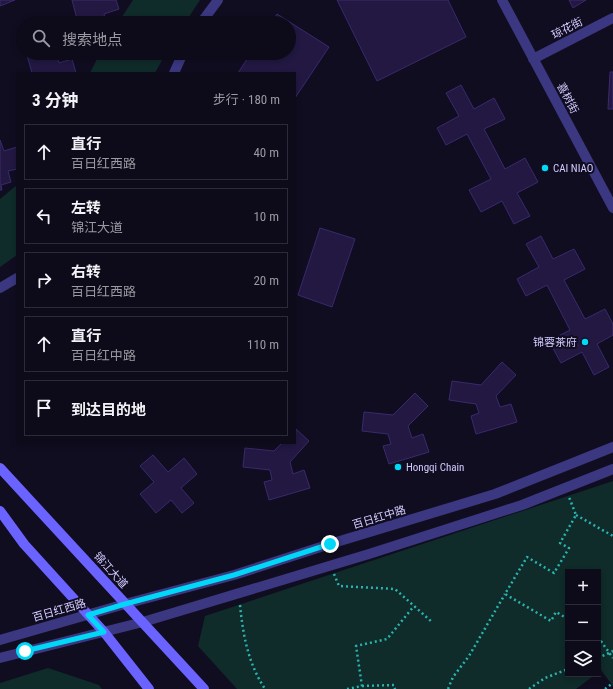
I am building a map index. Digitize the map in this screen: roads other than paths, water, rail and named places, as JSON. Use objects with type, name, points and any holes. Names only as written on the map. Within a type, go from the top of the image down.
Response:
[{"type":"main road","name":"锦江大道","points":[[0,468],[204,689]]},
{"type":"main road","points":[[0,511],[24,544],[104,632],[149,689]]},
{"type":"street","points":[[206,16],[218,0]]},
{"type":"street","name":"喜树街","points":[[502,0],[613,208]]},
{"type":"street","name":"琼花街","points":[[533,59],[613,18]]},
{"type":"street","points":[[174,72],[180,60]]},
{"type":"street","points":[[0,288],[16,279]]},
{"type":"street","name":"百日红中路","points":[[125,604],[234,575],[495,494],[613,447]]},
{"type":"street","points":[[0,658],[143,622],[369,554],[522,505],[613,469]]},
{"type":"street","name":"百日红西路","points":[[0,640],[125,604]]},
{"type":"place","name":"CAI NIAO","points":[[545,168]]},
{"type":"place","name":"锦蓉茶府","points":[[585,342]]},
{"type":"place","name":"Hongqi Chain","points":[[398,467]]}]
